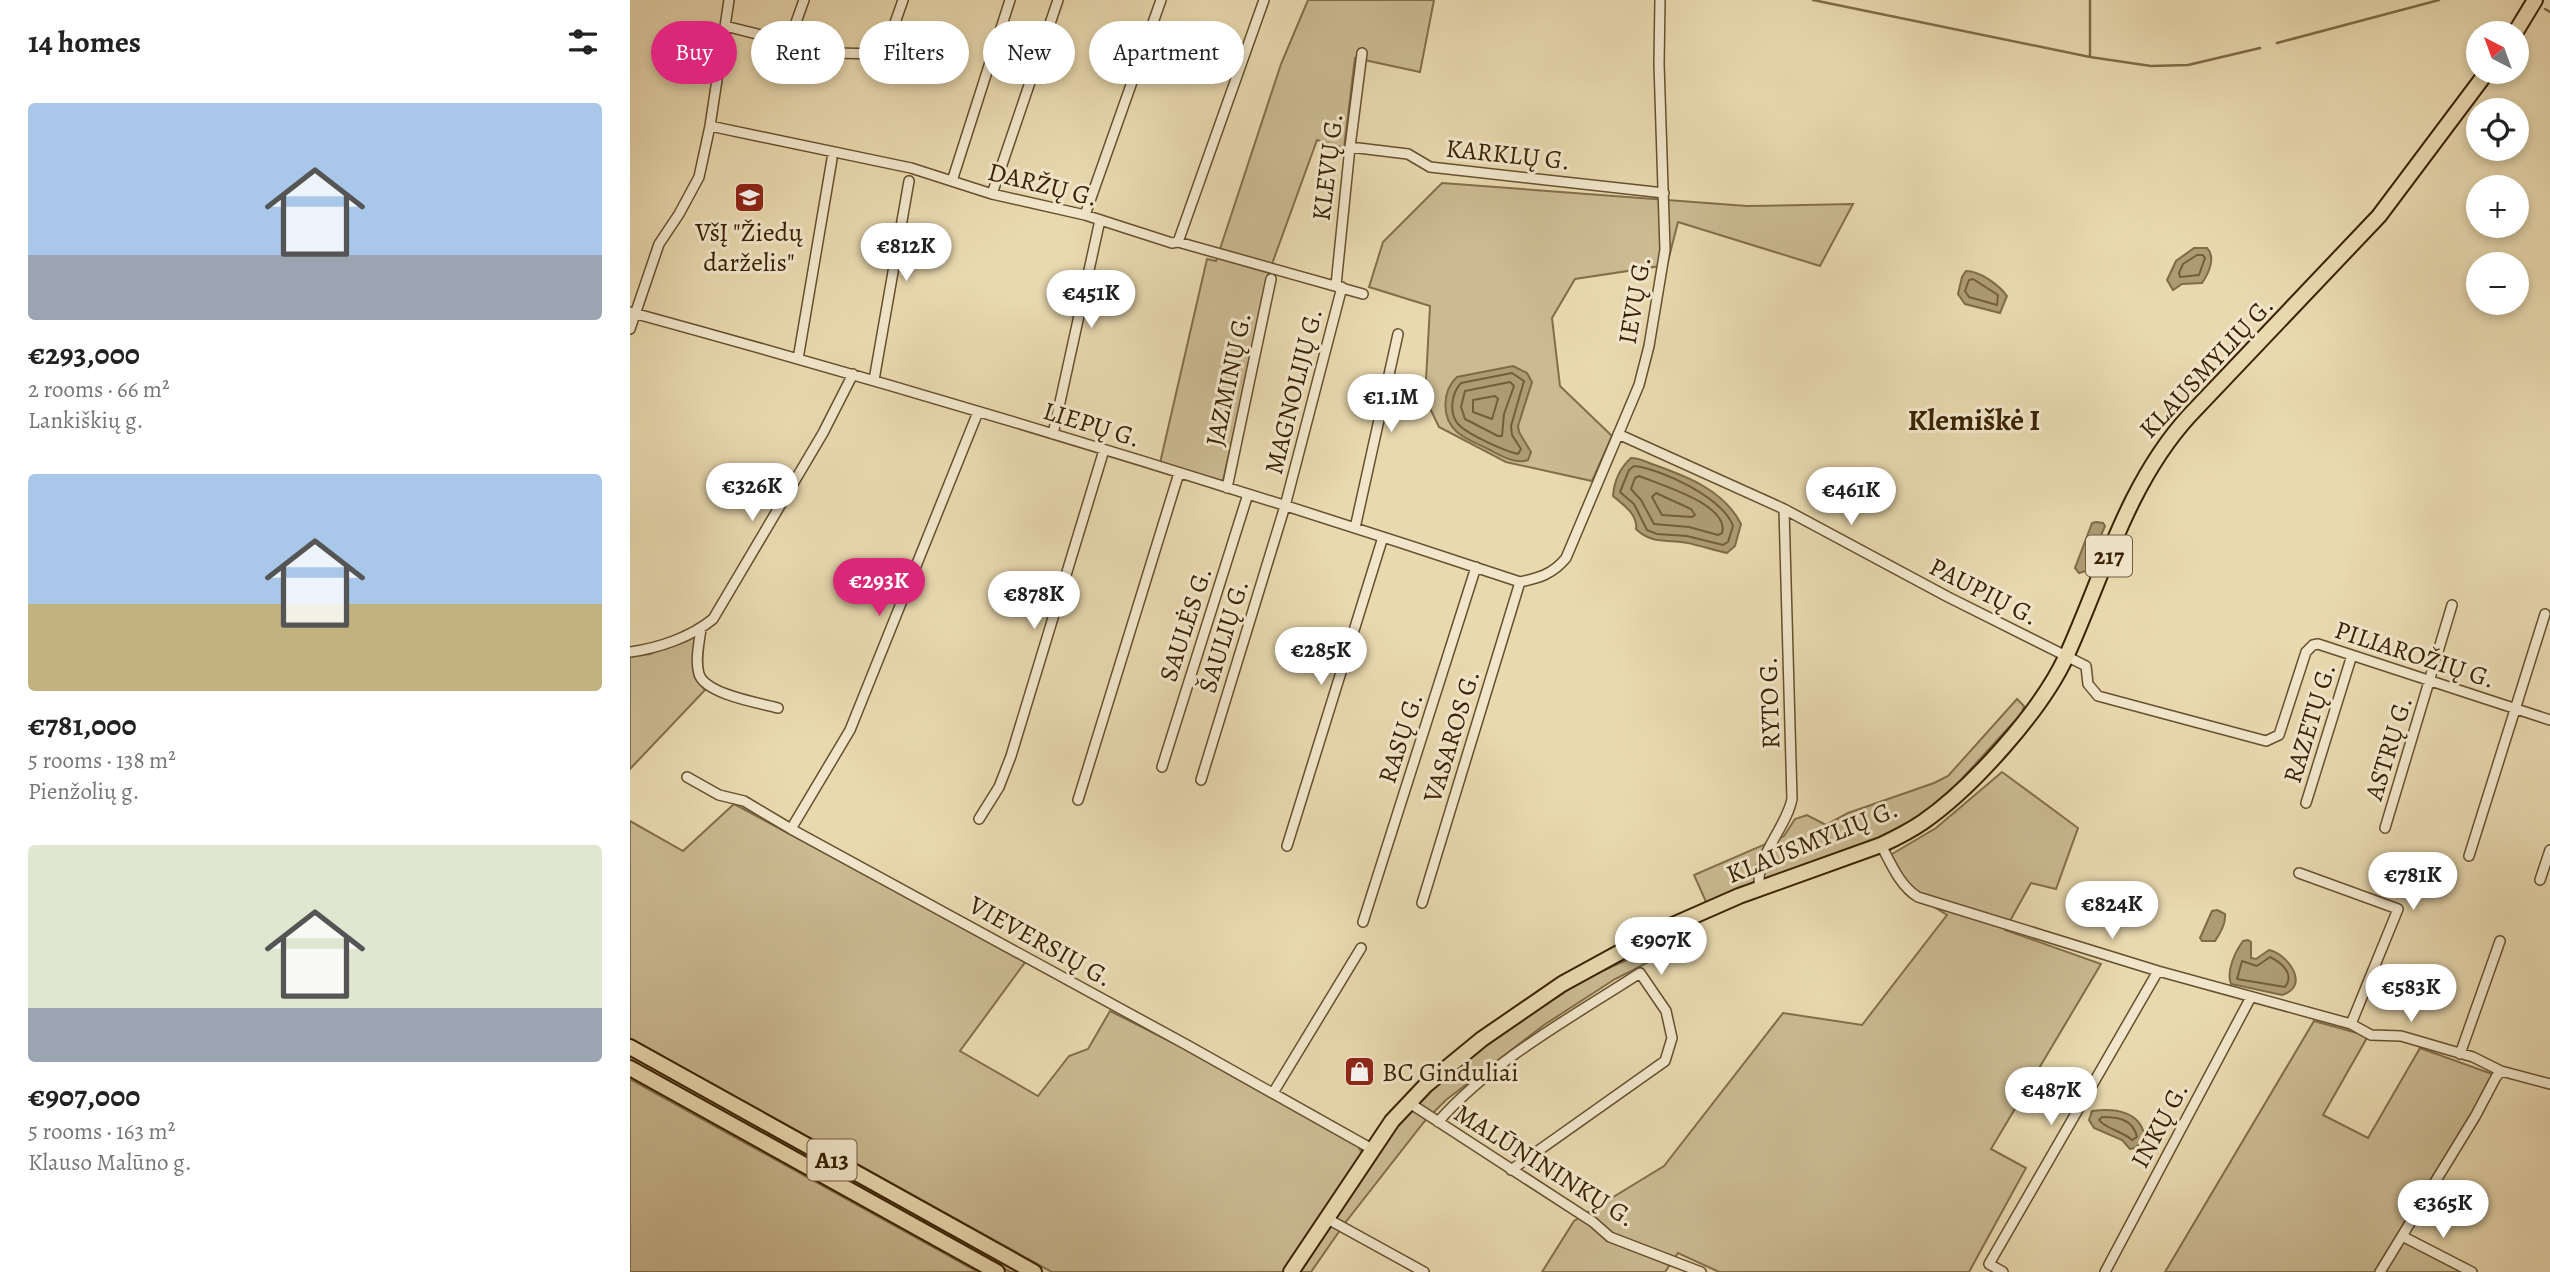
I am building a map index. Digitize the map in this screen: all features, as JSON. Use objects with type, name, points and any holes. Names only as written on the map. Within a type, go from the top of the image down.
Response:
[{"type":"main road","points":[[2522,21],[2535,0]]},
{"type":"main road","name":"KLAUSMYLIŲ G.","points":[[1408,1102],[1446,1067],[1519,1012],[1562,984],[1657,932],[1760,888],[1881,845],[1922,823],[1964,788],[2038,705],[2066,656],[2138,490],[2163,446],[2379,216],[2478,84]]},
{"type":"main road","name":"A13","points":[[630,1047],[1034,1272]]},
{"type":"main road","name":"A13","points":[[630,1068],[997,1272]]},
{"type":"main road","name":"217","points":[[1291,1272],[1371,1149],[1408,1102]]},
{"type":"street","points":[[726,21],[729,0]]},
{"type":"street","points":[[796,21],[804,0]]},
{"type":"street","points":[[845,53],[884,54],[904,0]]},
{"type":"street","points":[[952,181],[1010,0]]},
{"type":"street","points":[[992,194],[1058,0]]},
{"type":"street","points":[[1085,215],[1161,0]]},
{"type":"street","points":[[1178,242],[1265,0]]},
{"type":"street","name":"IEVŲ G.","points":[[1520,582],[1552,572],[1566,558],[1639,385],[1649,346],[1665,250],[1659,64],[1660,0]]},
{"type":"street","name":"KLEVŲ G.","points":[[1339,286],[1350,147],[1363,53]]},
{"type":"street","points":[[630,328],[632,313],[659,244],[696,186],[716,84]]},
{"type":"street","name":"DARŽŲ G.","points":[[710,126],[911,168],[992,194],[1085,215],[1172,243],[1178,242],[1363,293]]},
{"type":"street","name":"KARKLŲ G.","points":[[1350,147],[1408,154],[1430,167],[1664,192]]},
{"type":"street","points":[[798,359],[832,159]]},
{"type":"street","points":[[874,380],[909,181]]},
{"type":"street","points":[[1053,434],[1100,220]]},
{"type":"street","name":"JAZMINŲ G.","points":[[1227,488],[1271,279]]},
{"type":"street","name":"MAGNOLIJŲ G.","points":[[1285,506],[1339,286]]},
{"type":"street","name":"LIEPŲ G.","points":[[632,313],[874,380],[1053,434],[1520,582]]},
{"type":"street","points":[[1355,528],[1398,334]]},
{"type":"street","points":[[630,652],[645,650],[701,629],[713,619],[823,433],[853,374]]},
{"type":"street","points":[[791,829],[850,730],[978,412]]},
{"type":"street","name":"PAUPIŲ G.","points":[[1618,434],[1784,509],[2066,656]]},
{"type":"street","points":[[979,819],[999,787],[1011,756],[1104,450]]},
{"type":"street","points":[[1079,800],[1179,473]]},
{"type":"street","name":"SAULĖS G.","points":[[1161,767],[1248,494]]},
{"type":"street","name":"ŠAULIŲ G.","points":[[1200,780],[1285,506]]},
{"type":"street","name":"RYTO G.","points":[[1760,888],[1758,876],[1761,865],[1787,818],[1792,799],[1784,509]]},
{"type":"street","points":[[1287,846],[1383,537]]},
{"type":"street","name":"RASŲ G.","points":[[1363,922],[1475,567]]},
{"type":"street","name":"VASAROS G.","points":[[1422,903],[1520,582]]},
{"type":"street","name":"ASTRŲ G.","points":[[2385,828],[2452,605]]},
{"type":"street","points":[[2469,856],[2545,614]]},
{"type":"street","points":[[701,629],[698,669],[700,677],[708,686],[778,708]]},
{"type":"street","name":"PILIAROŽIŲ G.","points":[[2066,656],[2086,666],[2088,684],[2098,696],[2266,741],[2279,735],[2309,648],[2318,644],[2550,720]]},
{"type":"street","name":"RAZETŲ G.","points":[[2306,803],[2352,655]]},
{"type":"street","name":"VIEVERSIŲ G.","points":[[687,777],[719,795],[744,801],[1371,1149]]},
{"type":"street","points":[[1881,845],[1903,885],[1918,898],[2158,971],[2351,1024],[2371,1035],[2402,1036],[2460,1054],[2501,1071],[2550,1084]]},
{"type":"street","points":[[2540,880],[2550,850]]},
{"type":"street","points":[[2299,873],[2398,909],[2351,1024]]},
{"type":"street","points":[[2460,1054],[2500,941]]},
{"type":"street","points":[[1273,1093],[1361,948]]},
{"type":"street","points":[[2003,1272],[1989,1264],[2158,971]]},
{"type":"street","points":[[1438,1122],[1452,1106],[1515,1055],[1640,973],[1666,1011],[1672,1038],[1665,1061],[1511,1170]]},
{"type":"street","name":"INKŲ G.","points":[[2105,1272],[2251,998]]},
{"type":"street","points":[[2380,1272],[2501,1071]]},
{"type":"street","name":"MALŪNININKŲ G.","points":[[1408,1102],[1594,1222],[1610,1237],[1701,1272]]},
{"type":"street","points":[[1326,1218],[1424,1272]]},
{"type":"street","points":[[2402,1236],[2472,1272]]},
{"type":"shaded area","points":[[1308,0],[1434,0],[1420,72],[1355,58],[1344,148],[1317,140],[1272,264],[1220,249],[1281,64]]},
{"type":"shaded area","points":[[1442,183],[1747,206],[1853,204],[1820,266],[1678,222],[1667,265],[1575,279],[1552,318],[1560,386],[1612,436],[1592,481],[1506,462],[1439,427],[1425,398],[1430,306],[1369,287],[1383,242]]},
{"type":"shaded area","points":[[1218,256],[1270,270],[1223,481],[1160,463],[1207,259],[1216,261]]},
{"type":"shaded area","points":[[698,636],[695,671],[705,690],[630,769],[630,657],[650,654]]},
{"type":"shaded area","points":[[2017,699],[2024,706],[2022,713],[1957,784],[1924,813],[1889,834],[1707,904],[1694,875],[1784,836],[1795,819],[1807,815],[1826,825],[1848,813],[1948,776]]},
{"type":"shaded area","points":[[2002,772],[2078,828],[2056,889],[2031,883],[2005,930],[2101,964],[1991,1149],[2026,1168],[1969,1272],[1719,1272],[1678,1253],[1665,1272],[1542,1272],[1574,1221],[1664,1166],[1783,1013],[1862,1025],[1947,915],[1908,891],[1887,857],[1936,828]]},
{"type":"shaded area","points":[[734,804],[1026,961],[960,1051],[1038,1096],[1069,1056],[1088,1049],[1110,1011],[1197,1055],[1356,1144],[1363,1154],[1284,1272],[1052,1272],[630,1038],[630,821],[683,851]]},
{"type":"shaded area","points":[[1683,935],[1686,943],[1615,979],[1544,1025],[1446,1100],[1424,1122],[1345,1223],[1311,1272],[1298,1272],[1387,1135],[1415,1103],[1497,1037],[1584,979]]},
{"type":"shaded area","points":[[2314,1021],[2368,1036],[2323,1115],[2368,1138],[2420,1048],[2495,1075],[2398,1239],[2464,1272],[2165,1272]]},
{"type":"shaded area","points":[[630,1054],[1023,1272],[1010,1272],[630,1062]]},
{"type":"shaded area","points":[[630,1079],[978,1272],[630,1272]]},
{"type":"water","points":[[2194,248],[2207,248],[2210,252],[2211,265],[2207,275],[2202,283],[2182,284],[2173,290],[2167,280],[2176,261]]},
{"type":"water","points":[[1966,271],[1989,279],[2007,296],[2000,313],[1965,304],[1958,294]]},
{"type":"water","points":[[1513,366],[1527,373],[1532,382],[1518,426],[1531,452],[1528,460],[1523,461],[1506,458],[1457,432],[1448,419],[1445,404],[1448,390],[1457,377]]},
{"type":"water","points":[[1631,458],[1691,479],[1725,502],[1741,524],[1735,546],[1727,553],[1688,543],[1654,539],[1636,529],[1633,515],[1613,496],[1618,476]]},
{"type":"water","points":[[2092,523],[2105,526],[2086,571],[2079,573],[2075,568]]},
{"type":"water","points":[[2212,911],[2225,914],[2222,928],[2215,941],[2202,941],[2200,938]]},
{"type":"water","points":[[2243,941],[2251,942],[2251,958],[2256,959],[2269,950],[2283,957],[2289,964],[2296,978],[2291,991],[2282,995],[2231,984],[2232,962]]},
{"type":"water","points":[[2092,1111],[2126,1113],[2139,1122],[2145,1139],[2130,1149],[2122,1140],[2094,1128],[2089,1120]]},
{"type":"waterway","points":[[1813,0],[2090,57],[2151,66],[2188,65],[2260,48]]},
{"type":"waterway","points":[[2090,0],[2090,56]]},
{"type":"waterway","points":[[2277,43],[2439,0]]},
{"type":"waterway","points":[[2545,9],[2550,12]]},
{"type":"place","name":"VšĮ \"Žiedų darželis\"","points":[[749,197]]},
{"type":"place","name":"BC Ginduliai","points":[[1359,1072]]},
{"type":"district","name":"Klemiškė I","points":[[1974,420]]}]
